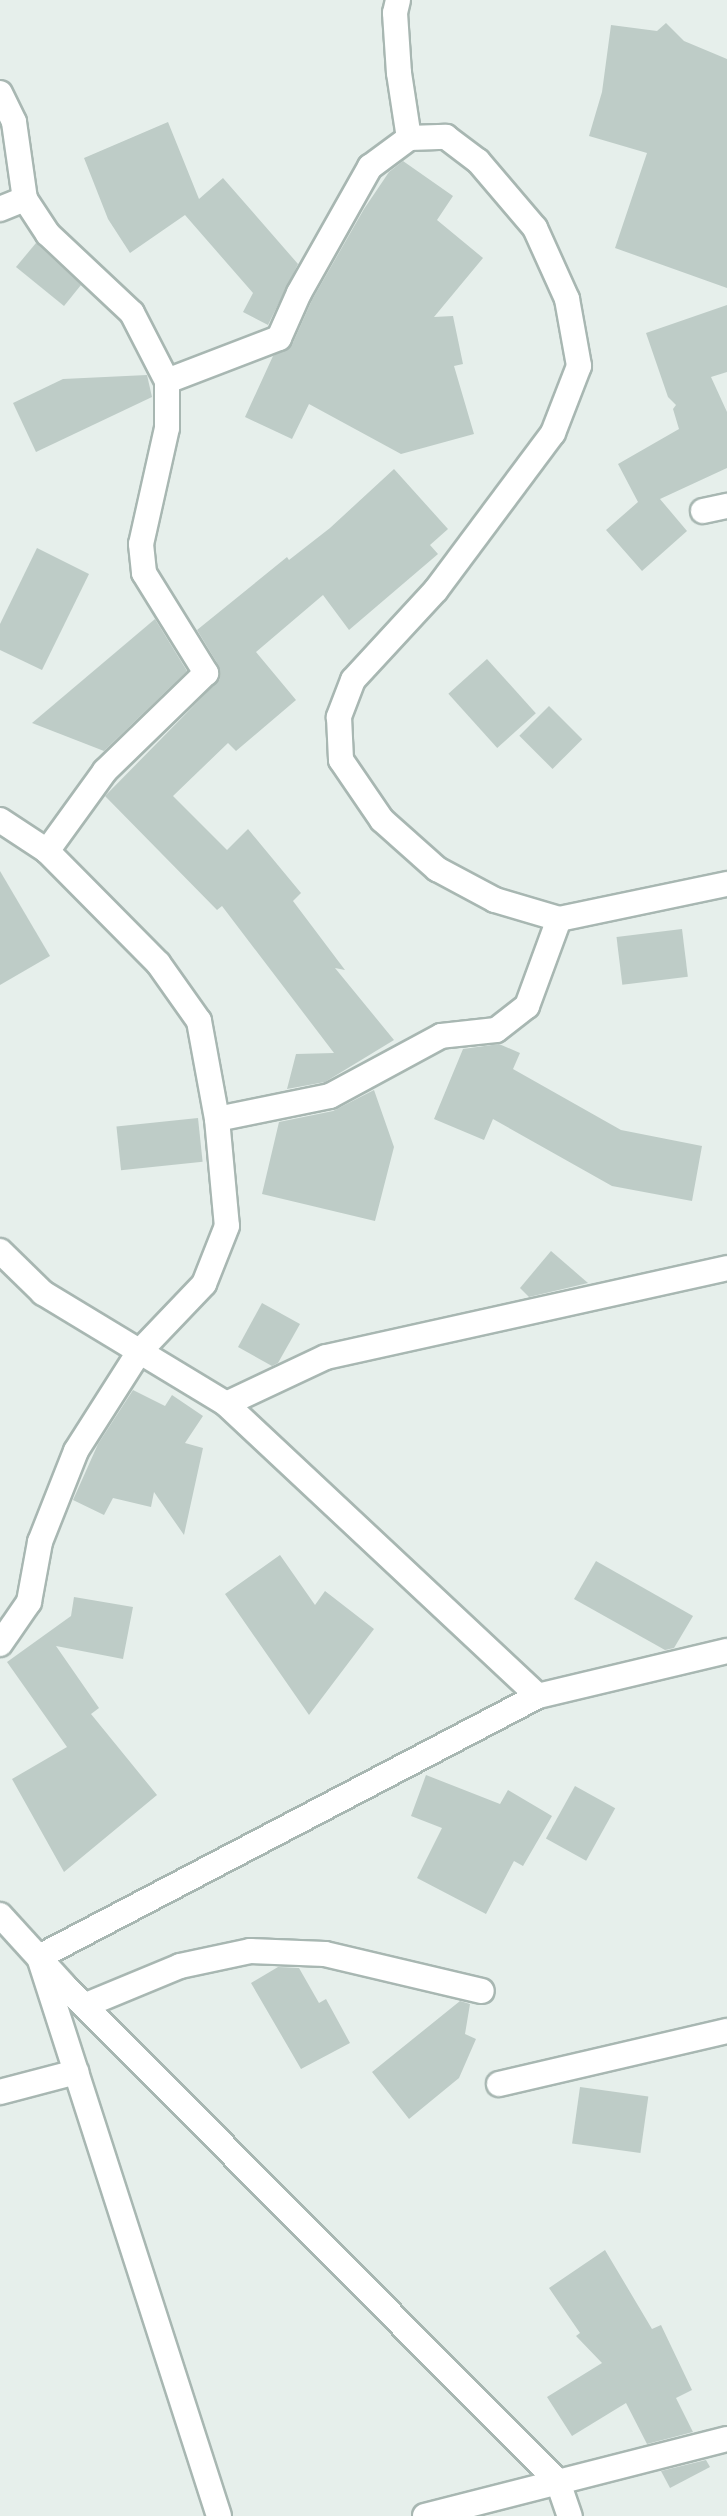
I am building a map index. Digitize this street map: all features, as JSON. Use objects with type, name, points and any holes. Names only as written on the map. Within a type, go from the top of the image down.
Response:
[{"type":"street","points":[[398,0],[395,13],[399,73],[409,138]]},
{"type":"street","points":[[0,93],[14,122],[25,199],[48,234],[132,313],[167,381],[167,428],[141,544],[144,573],[206,673],[105,771],[47,851]]},
{"type":"street","points":[[167,381],[279,338],[299,293],[370,167],[409,138],[446,137],[478,161],[535,228],[567,299],[579,366],[553,433],[436,590],[353,680],[339,717],[341,760],[382,820],[437,869],[495,900],[559,919],[727,884]]},
{"type":"street","points":[[0,209],[25,199]]},
{"type":"street","points":[[0,820],[47,851],[158,963],[199,1021],[217,1119],[227,1226],[204,1284],[139,1352],[76,1451],[40,1542],[29,1602],[0,1644]]},
{"type":"street","points":[[217,1119],[330,1096],[441,1036],[496,1030],[527,1006],[559,919]]},
{"type":"street","points":[[0,1251],[43,1293],[226,1404],[538,1696]]},
{"type":"street","points":[[226,1404],[326,1357],[727,1268]]},
{"type":"street","points":[[39,1957],[538,1696],[727,1651]]},
{"type":"street","points":[[0,1915],[558,2482],[570,2516]]},
{"type":"street","points":[[86,2005],[180,1966],[250,1951],[325,1954],[482,1991]]},
{"type":"street","points":[[39,1957],[219,2516]]},
{"type":"street","points":[[499,2084],[727,2031]]},
{"type":"street","points":[[0,2092],[76,2072]]},
{"type":"street","points":[[425,2516],[727,2439]]},
{"type":"building","points":[[666,23],[684,41],[727,59],[727,288],[615,248],[647,153],[589,136],[602,92],[611,25],[657,31]]},
{"type":"building","points":[[168,122],[199,199],[223,178],[298,264],[268,325],[243,312],[253,293],[185,215],[130,253],[108,219],[84,158]]},
{"type":"building","points":[[403,161],[453,196],[437,220],[483,258],[434,317],[453,316],[463,364],[454,366],[474,434],[401,454],[309,404],[292,439],[245,417],[273,356],[292,345],[312,300],[364,209],[389,172]]},
{"type":"building","points":[[36,243],[81,285],[64,306],[16,267]]},
{"type":"building","points":[[727,305],[727,372],[711,377],[727,412],[727,468],[660,499],[687,531],[642,571],[606,530],[638,502],[618,464],[679,429],[673,409],[676,405],[668,397],[646,333]]},
{"type":"building","points":[[147,375],[152,397],[36,452],[13,403],[63,379]]},
{"type":"building","points":[[394,469],[448,529],[430,545],[438,554],[349,630],[323,595],[256,652],[296,700],[236,751],[228,743],[173,796],[227,850],[248,829],[301,893],[293,901],[345,970],[335,968],[394,1040],[325,1082],[287,1089],[296,1054],[334,1053],[222,906],[217,910],[105,796],[220,679],[219,666],[197,630],[287,557],[289,560],[330,528]]},
{"type":"building","points":[[37,548],[89,574],[42,670],[0,650],[0,624]]},
{"type":"building","points":[[155,619],[187,671],[104,751],[32,723]]},
{"type":"building","points":[[487,659],[536,713],[497,748],[448,694]]},
{"type":"building","points":[[549,706],[582,739],[553,769],[519,736]]},
{"type":"building","points":[[0,871],[50,956],[0,985]]},
{"type":"building","points":[[682,929],[688,977],[622,985],[616,937]]},
{"type":"building","points":[[499,1044],[520,1053],[513,1069],[621,1130],[702,1146],[692,1201],[612,1186],[493,1119],[484,1140],[434,1119],[463,1049]]},
{"type":"building","points":[[374,1090],[394,1147],[375,1221],[262,1194],[279,1122],[333,1111]]},
{"type":"building","points":[[198,1118],[203,1162],[121,1170],[116,1127]]},
{"type":"building","points":[[551,1251],[588,1283],[529,1297],[520,1288]]},
{"type":"building","points":[[262,1303],[300,1324],[278,1363],[272,1366],[238,1347]]},
{"type":"building","points":[[133,1390],[165,1406],[172,1395],[203,1416],[185,1443],[203,1448],[184,1535],[154,1492],[151,1507],[113,1498],[104,1515],[73,1500],[98,1444]]},
{"type":"building","points":[[280,1555],[315,1605],[325,1591],[374,1629],[309,1715],[225,1594]]},
{"type":"building","points":[[596,1561],[693,1616],[674,1648],[665,1650],[574,1599]]},
{"type":"building","points":[[74,1597],[133,1607],[123,1659],[56,1646],[99,1708],[91,1714],[157,1795],[64,1872],[12,1779],[67,1747],[7,1662],[71,1616]]},
{"type":"building","points":[[426,1775],[500,1804],[508,1790],[552,1816],[523,1866],[514,1861],[486,1914],[417,1878],[442,1828],[411,1816]]},
{"type":"building","points":[[575,1786],[615,1808],[586,1861],[546,1838]]},
{"type":"building","points":[[278,1967],[299,1968],[319,2003],[326,1999],[350,2043],[301,2069],[251,1983]]},
{"type":"building","points":[[460,2001],[470,2004],[465,2034],[476,2039],[459,2078],[409,2119],[372,2072]]},
{"type":"building","points":[[580,2087],[648,2097],[640,2153],[572,2143]]},
{"type":"building","points":[[605,2250],[652,2329],[661,2325],[692,2390],[676,2398],[693,2432],[647,2444],[626,2403],[572,2436],[547,2397],[602,2363],[576,2336],[580,2333],[549,2288]]},
{"type":"building","points":[[706,2460],[710,2467],[670,2488],[661,2471]]}]
